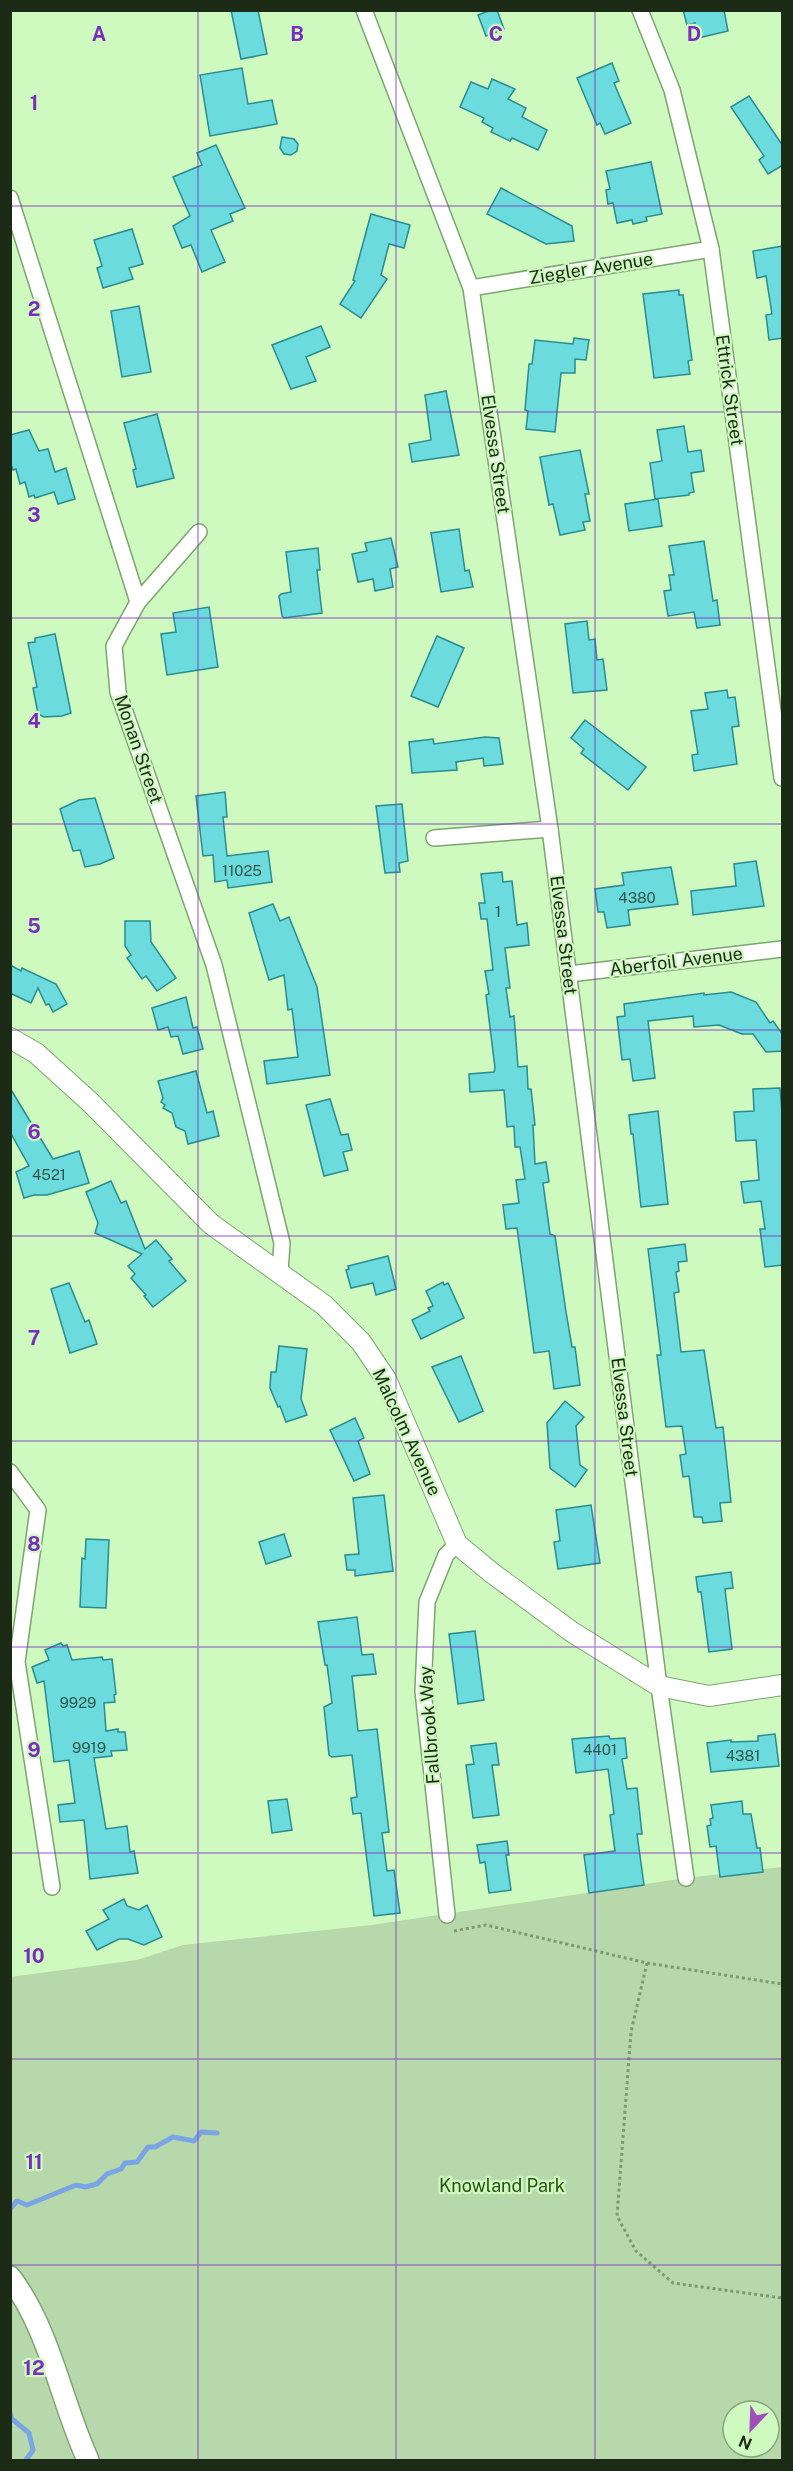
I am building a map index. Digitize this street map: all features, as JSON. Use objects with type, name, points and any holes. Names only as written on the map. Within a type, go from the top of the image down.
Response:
[{"type":"main road","points":[[10,2277],[18,2286],[43,2337],[77,2437],[88,2460]]},
{"type":"street","name":"Elvessa Street","points":[[364,10],[471,288],[550,829],[659,1686],[686,1878]]},
{"type":"street","name":"Ettrick Street","points":[[640,10],[672,90],[711,249],[783,778]]},
{"type":"street","points":[[10,198],[138,602]]},
{"type":"street","name":"Ziegler Avenue","points":[[471,288],[711,249]]},
{"type":"street","points":[[138,602],[199,532]]},
{"type":"street","name":"Monan Street","points":[[138,602],[114,646],[118,692],[214,965],[282,1243],[280,1272]]},
{"type":"street","points":[[434,838],[550,829]]},
{"type":"street","name":"Aberfoil Avenue","points":[[569,974],[783,949]]},
{"type":"street","name":"Malcolm Avenue","points":[[10,1038],[36,1053],[90,1102],[211,1224],[324,1305],[354,1335],[386,1379],[457,1544],[572,1632],[659,1686],[709,1696],[783,1685]]},
{"type":"street","points":[[10,1472],[38,1510],[17,1662],[52,1887]]},
{"type":"street","name":"Fallbrook Way","points":[[447,1915],[423,1691],[427,1602],[446,1555],[457,1544]]},
{"type":"path","points":[[447,1915],[451,1931],[486,1925],[647,1963],[783,1984]]},
{"type":"path","points":[[647,1963],[631,2032],[617,2216],[636,2251],[673,2283],[783,2298]]},
{"type":"green space","name":"Knowland Park","points":[[782,1867],[782,2460],[11,2460],[10,1977],[137,1960],[183,1945],[372,1925],[686,1878]]},
{"type":"building","points":[[231,10],[258,10],[267,54],[241,59]]},
{"type":"building","points":[[497,10],[504,29],[486,36],[478,15]]},
{"type":"building","points":[[683,10],[724,10],[728,31],[698,38],[695,23],[687,25]]},
{"type":"building","points":[[612,63],[619,81],[614,83],[631,123],[605,134],[600,123],[597,125],[577,78]]},
{"type":"building","points":[[242,68],[248,104],[272,100],[277,124],[210,136],[200,75]]},
{"type":"building","points":[[492,79],[515,89],[508,99],[526,108],[522,117],[547,130],[538,150],[512,138],[510,141],[491,132],[493,128],[482,122],[484,118],[460,107],[471,82],[488,89]]},
{"type":"building","points":[[749,96],[783,146],[783,165],[768,174],[759,160],[764,156],[731,107]]},
{"type":"building","points":[[282,137],[294,139],[298,144],[297,151],[291,155],[284,154],[280,148]]},
{"type":"building","points":[[216,145],[245,208],[230,214],[233,221],[211,230],[225,262],[202,272],[191,245],[182,248],[173,226],[190,216],[173,177],[202,165],[197,153]]},
{"type":"building","points":[[651,162],[662,214],[646,217],[647,221],[633,224],[632,220],[617,223],[613,203],[608,204],[606,190],[610,189],[606,171]]},
{"type":"building","points":[[501,188],[572,226],[574,241],[546,244],[487,214]]},
{"type":"building","points":[[371,214],[410,225],[404,248],[389,244],[381,275],[387,279],[361,318],[340,304],[355,281],[353,280]]},
{"type":"building","points":[[132,229],[143,264],[129,268],[133,279],[103,288],[97,268],[102,266],[94,240]]},
{"type":"building","points":[[783,246],[783,338],[769,340],[766,315],[772,314],[766,276],[757,278],[753,251]]},
{"type":"building","points":[[679,290],[679,295],[683,295],[692,360],[688,361],[690,374],[654,378],[643,294]]},
{"type":"building","points":[[139,306],[151,372],[122,377],[111,311]]},
{"type":"building","points":[[321,326],[330,347],[306,357],[316,381],[291,389],[272,345]]},
{"type":"building","points":[[574,338],[589,340],[586,360],[575,359],[575,373],[561,373],[555,432],[526,429],[528,411],[525,410],[529,364],[532,364],[535,340],[573,344]]},
{"type":"building","points":[[446,391],[459,455],[412,462],[409,444],[431,440],[425,395]]},
{"type":"building","points":[[157,414],[174,478],[137,487],[133,470],[136,469],[124,423]]},
{"type":"building","points":[[684,426],[688,452],[701,450],[704,471],[691,473],[694,492],[689,495],[655,499],[650,463],[662,461],[657,430]]},
{"type":"building","points":[[29,430],[39,451],[48,449],[55,472],[66,468],[75,499],[58,504],[54,492],[35,498],[34,495],[29,497],[25,482],[20,484],[16,469],[13,470],[10,462],[10,435]]},
{"type":"building","points":[[580,450],[589,494],[585,494],[590,521],[583,522],[585,530],[560,535],[553,504],[549,505],[540,457]]},
{"type":"building","points":[[658,499],[662,526],[629,531],[625,504]]},
{"type":"building","points":[[459,529],[465,571],[469,570],[473,587],[441,592],[431,533]]},
{"type":"building","points":[[391,538],[398,567],[390,569],[393,587],[375,591],[373,579],[358,582],[352,554],[367,551],[365,543]]},
{"type":"building","points":[[704,541],[713,601],[717,600],[720,625],[697,628],[694,612],[668,616],[664,591],[671,590],[669,575],[674,575],[669,546]]},
{"type":"building","points":[[318,548],[320,570],[317,570],[322,613],[284,618],[279,596],[291,592],[286,552]]},
{"type":"building","points":[[209,607],[218,667],[167,675],[161,634],[176,632],[173,613]]},
{"type":"building","points":[[587,621],[589,640],[595,639],[597,660],[603,659],[607,690],[573,693],[565,624]]},
{"type":"building","points":[[55,634],[71,713],[44,717],[38,714],[33,688],[37,687],[28,643],[35,642],[35,638]]},
{"type":"building","points":[[437,636],[464,648],[438,707],[411,696]]},
{"type":"building","points":[[727,690],[728,698],[735,697],[739,726],[732,727],[737,764],[694,771],[692,755],[698,754],[691,711],[708,709],[705,693]]},
{"type":"building","points":[[585,720],[646,767],[628,790],[581,753],[584,749],[571,738]]},
{"type":"building","points":[[485,737],[499,738],[503,764],[484,766],[483,758],[456,762],[457,770],[412,773],[409,742],[433,739],[434,744]]},
{"type":"building","points":[[225,792],[227,817],[223,817],[227,856],[268,851],[272,882],[228,888],[227,880],[215,882],[213,855],[203,856],[196,796]]},
{"type":"building","points":[[95,798],[114,858],[85,867],[80,850],[73,851],[60,809],[79,800]]},
{"type":"building","points":[[402,804],[408,861],[399,863],[400,872],[385,873],[376,806]]},
{"type":"building","points":[[756,861],[764,906],[693,915],[691,891],[736,886],[734,864]]},
{"type":"building","points":[[671,867],[678,904],[628,910],[630,925],[607,928],[604,912],[598,912],[595,889],[624,885],[622,873]]},
{"type":"building","points":[[502,872],[503,882],[512,881],[517,925],[527,923],[529,945],[505,948],[510,988],[506,988],[510,1017],[514,1016],[518,1067],[527,1066],[528,1089],[531,1089],[535,1125],[533,1125],[535,1164],[546,1162],[549,1182],[543,1183],[550,1234],[555,1236],[580,1385],[554,1389],[549,1351],[534,1353],[517,1228],[506,1229],[503,1205],[519,1203],[516,1180],[525,1179],[520,1147],[515,1147],[514,1126],[507,1127],[504,1090],[470,1092],[469,1074],[494,1072],[495,1068],[485,971],[493,970],[487,919],[481,919],[479,903],[485,903],[481,874]]},
{"type":"building","points":[[273,904],[280,921],[289,917],[317,987],[330,1075],[267,1084],[264,1061],[298,1057],[292,1009],[288,1010],[284,975],[269,980],[249,913]]},
{"type":"building","points":[[125,921],[150,921],[151,942],[176,978],[157,991],[146,976],[142,979],[127,958],[131,955],[125,946]]},
{"type":"building","points":[[10,965],[21,971],[22,968],[56,984],[67,1004],[53,1012],[49,1004],[46,1005],[38,988],[31,1003],[10,993]]},
{"type":"building","points":[[731,992],[756,1002],[770,1023],[773,1021],[783,1035],[783,1051],[766,1052],[753,1034],[742,1034],[719,1025],[694,1027],[693,1016],[648,1021],[655,1078],[633,1081],[630,1059],[622,1060],[617,1017],[625,1016],[624,1004],[704,993],[704,995]]},
{"type":"building","points":[[186,997],[193,1028],[197,1027],[203,1049],[183,1054],[178,1036],[171,1037],[168,1027],[158,1030],[152,1008]]},
{"type":"building","points":[[196,1071],[207,1113],[213,1111],[219,1136],[188,1144],[185,1131],[176,1127],[172,1113],[163,1108],[165,1105],[161,1102],[163,1098],[158,1081]]},
{"type":"building","points":[[10,1088],[53,1159],[79,1151],[89,1183],[47,1195],[24,1198],[16,1172],[29,1166],[10,1132]]},
{"type":"building","points":[[780,1088],[783,1126],[783,1265],[765,1267],[760,1229],[765,1229],[761,1201],[744,1203],[741,1182],[759,1180],[756,1140],[736,1141],[734,1112],[754,1111],[753,1089]]},
{"type":"building","points":[[330,1099],[341,1135],[348,1134],[352,1150],[343,1152],[348,1170],[324,1176],[306,1105]]},
{"type":"building","points":[[658,1111],[668,1204],[641,1207],[629,1115]]},
{"type":"building","points":[[111,1181],[121,1203],[126,1201],[145,1249],[156,1240],[172,1259],[169,1261],[186,1281],[153,1307],[131,1278],[135,1274],[128,1266],[142,1254],[95,1233],[98,1223],[86,1192]]},
{"type":"building","points":[[685,1244],[687,1261],[678,1262],[679,1271],[676,1272],[679,1292],[674,1293],[681,1352],[704,1350],[716,1428],[723,1427],[731,1502],[720,1503],[722,1521],[703,1523],[702,1517],[694,1517],[689,1476],[683,1477],[680,1455],[686,1454],[682,1426],[666,1427],[657,1355],[661,1355],[648,1249]]},
{"type":"building","points":[[388,1256],[396,1289],[376,1295],[373,1283],[351,1288],[346,1270],[349,1269],[348,1266]]},
{"type":"building","points":[[443,1282],[444,1285],[448,1283],[464,1318],[421,1339],[412,1320],[430,1311],[428,1308],[433,1306],[426,1291]]},
{"type":"building","points":[[69,1283],[85,1322],[89,1320],[97,1344],[70,1353],[51,1289]]},
{"type":"building","points":[[279,1346],[307,1349],[301,1399],[307,1415],[286,1422],[270,1388],[271,1372],[276,1372]]},
{"type":"building","points":[[461,1356],[483,1411],[459,1422],[432,1367]]},
{"type":"building","points":[[565,1401],[584,1417],[576,1426],[580,1465],[587,1470],[575,1487],[550,1468],[547,1423]]},
{"type":"building","points":[[355,1418],[364,1438],[358,1441],[370,1474],[354,1481],[330,1430]]},
{"type":"building","points":[[384,1495],[393,1571],[355,1576],[355,1570],[347,1570],[345,1555],[359,1554],[353,1498]]},
{"type":"building","points":[[591,1505],[600,1563],[558,1569],[554,1542],[560,1541],[556,1510]]},
{"type":"building","points":[[284,1534],[291,1556],[266,1564],[259,1542]]},
{"type":"building","points":[[86,1539],[109,1540],[106,1608],[80,1607],[82,1558],[85,1559]]},
{"type":"building","points":[[731,1572],[733,1588],[725,1589],[732,1649],[709,1652],[701,1592],[698,1592],[696,1577]]},
{"type":"building","points":[[357,1617],[362,1655],[373,1654],[376,1674],[352,1676],[358,1731],[377,1729],[389,1832],[382,1833],[387,1871],[394,1870],[400,1913],[374,1916],[361,1813],[353,1814],[351,1798],[357,1797],[352,1755],[332,1757],[329,1755],[324,1707],[332,1703],[318,1622]]},
{"type":"building","points":[[475,1631],[484,1700],[458,1704],[449,1634]]},
{"type":"building","points":[[61,1643],[63,1646],[67,1645],[72,1660],[102,1657],[103,1660],[112,1659],[116,1694],[114,1695],[115,1702],[104,1703],[106,1731],[118,1729],[118,1732],[125,1732],[127,1750],[111,1751],[112,1756],[94,1758],[106,1829],[127,1826],[130,1852],[134,1851],[138,1873],[90,1879],[84,1820],[60,1822],[58,1805],[75,1803],[69,1760],[54,1762],[44,1681],[37,1683],[32,1667],[49,1660],[45,1650]]},
{"type":"building","points":[[775,1734],[779,1766],[711,1772],[707,1743],[731,1740],[731,1742],[758,1741],[758,1736]]},
{"type":"building","points":[[609,1736],[610,1739],[625,1738],[627,1758],[622,1759],[627,1789],[637,1788],[642,1834],[637,1834],[644,1885],[589,1893],[584,1855],[615,1851],[610,1815],[614,1814],[608,1769],[576,1773],[572,1739]]},
{"type":"building","points":[[496,1743],[499,1765],[492,1765],[499,1815],[473,1818],[466,1765],[474,1764],[471,1746]]},
{"type":"building","points":[[287,1799],[292,1830],[272,1833],[268,1801]]},
{"type":"building","points":[[742,1801],[743,1814],[751,1814],[757,1848],[760,1848],[763,1872],[720,1877],[716,1846],[710,1847],[707,1826],[711,1825],[710,1819],[713,1818],[711,1805]]},
{"type":"building","points":[[507,1841],[509,1855],[506,1855],[511,1890],[489,1893],[485,1862],[480,1863],[477,1845]]},
{"type":"building","points":[[124,1899],[127,1906],[139,1910],[147,1905],[162,1937],[144,1945],[128,1939],[119,1939],[97,1950],[86,1931],[109,1919],[103,1910]]},
{"type":"waterway","points":[[10,2209],[17,2201],[27,2205],[76,2185],[85,2187],[97,2184],[107,2174],[121,2169],[125,2163],[137,2162],[148,2147],[155,2147],[173,2137],[194,2141],[201,2132],[217,2133]]},
{"type":"waterway","points":[[10,2413],[12,2419],[29,2433],[33,2450],[26,2460]]}]
